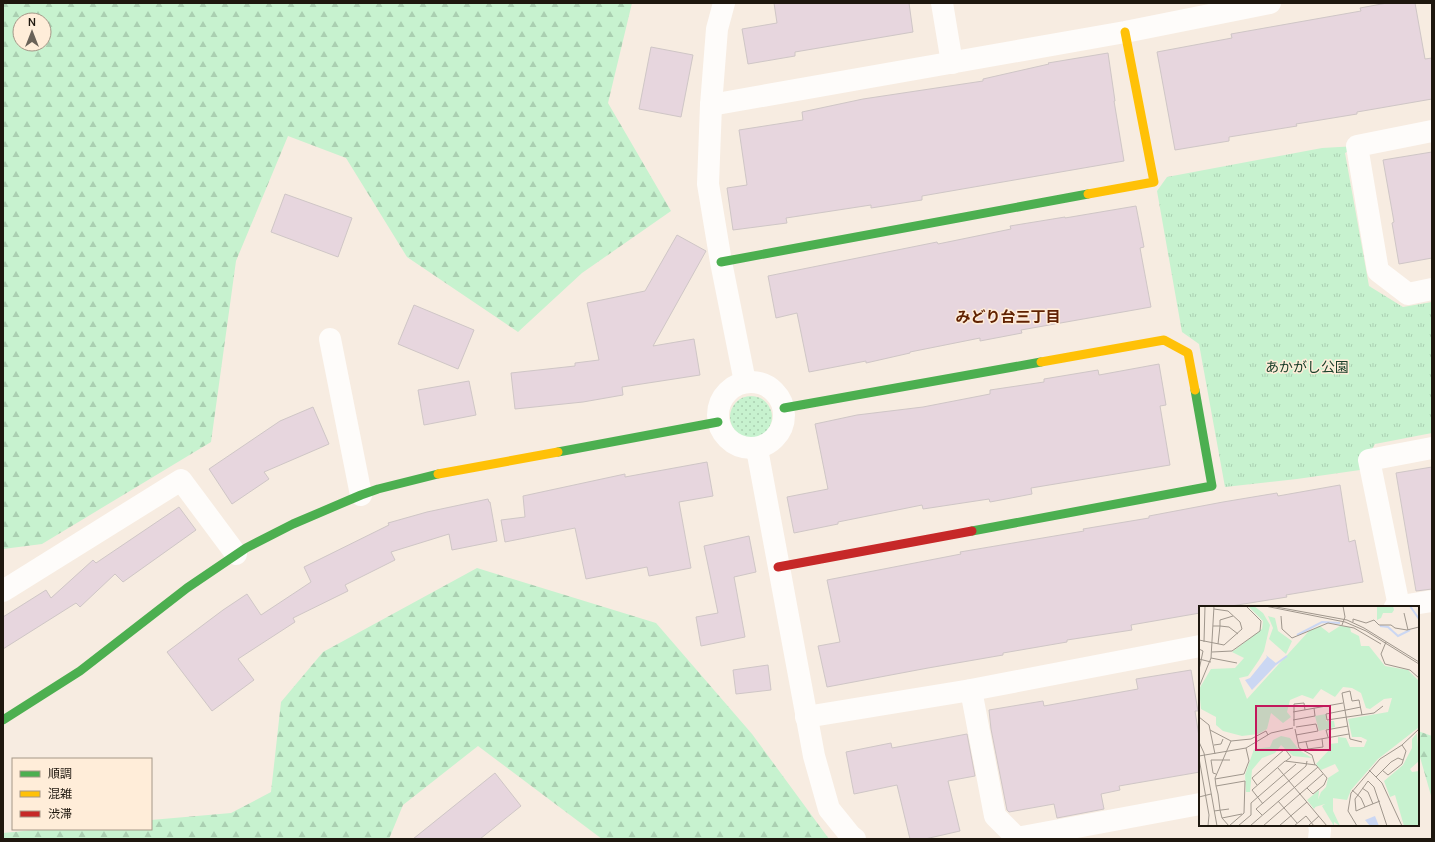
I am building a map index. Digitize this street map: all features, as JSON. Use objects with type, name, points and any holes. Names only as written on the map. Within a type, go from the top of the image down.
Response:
[{"type":"street","points":[[724,3],[717,29],[711,104],[708,184],[721,262],[745,382]]},
{"type":"street","points":[[942,3],[952,63]]},
{"type":"street","points":[[711,104],[1125,32],[1238,6],[1270,3]]},
{"type":"street","points":[[721,262],[1154,182],[1125,32]]},
{"type":"street","points":[[1432,131],[1357,146],[1378,271],[1408,294],[1432,289]]},
{"type":"street","points":[[330,339],[362,495]]},
{"type":"street","points":[[778,567],[1212,486],[1188,353],[1164,340],[784,408]]},
{"type":"street","points":[[745,382],[764,384],[773,390],[780,398],[784,408],[782,428],[777,437],[769,444],[757,449],[741,447],[733,444],[720,430],[718,422],[720,401],[734,386],[745,382]]},
{"type":"street","points":[[3,720],[80,671],[187,588],[236,554],[293,524],[362,495],[378,489],[424,478],[718,422]]},
{"type":"street","points":[[1397,606],[1369,460],[1432,448]]},
{"type":"street","points":[[757,449],[814,756],[828,809],[855,839]]},
{"type":"street","points":[[3,591],[181,480],[236,554]]},
{"type":"street","points":[[1403,606],[1432,601]]},
{"type":"street","points":[[806,717],[971,690],[1199,646]]},
{"type":"street","points":[[971,690],[995,816],[1017,838],[1199,804]]},
{"type":"street","points":[[1319,826],[1319,839]]},
{"type":"green space","points":[[3,3],[632,3],[608,103],[671,211],[582,273],[518,332],[407,257],[346,158],[288,136],[236,261],[211,442],[42,544],[3,549]]},
{"type":"green space","name":"あかがし公園","points":[[1357,146],[1345,153],[1369,286],[1403,307],[1432,302],[1432,433],[1375,444],[1360,470],[1225,487],[1199,344],[1182,332],[1157,191],[1167,177],[1322,148]]},
{"type":"green space","points":[[751,396],[766,402],[772,417],[766,432],[751,438],[736,432],[730,417],[736,402]]},
{"type":"green space","points":[[477,568],[656,623],[752,734],[829,839],[602,839],[478,746],[403,805],[389,839],[3,839],[3,833],[34,830],[152,830],[152,820],[231,813],[271,792],[281,702],[323,652]]},
{"type":"green space","points":[[1419,731],[1432,736],[1432,799],[1419,754]]},
{"type":"building","points":[[774,3],[909,3],[913,32],[795,52],[795,56],[748,64],[742,29],[777,23]]},
{"type":"building","points":[[1387,3],[1415,3],[1425,59],[1432,58],[1432,99],[1296,124],[1297,126],[1229,137],[1229,141],[1175,150],[1157,52],[1232,38],[1231,34],[1361,11],[1360,8]]},
{"type":"building","points":[[651,47],[693,55],[681,117],[639,109]]},
{"type":"building","points":[[1108,53],[1124,161],[922,196],[922,200],[871,208],[871,205],[786,218],[787,223],[733,230],[727,188],[747,185],[739,130],[803,120],[802,112],[863,99],[983,81],[983,79],[1049,64],[1048,63]]},
{"type":"building","points":[[1432,152],[1432,258],[1399,264],[1392,223],[1394,222],[1383,160]]},
{"type":"building","points":[[285,194],[352,218],[338,257],[271,232]]},
{"type":"building","points":[[1136,206],[1144,247],[1140,248],[1151,307],[1021,330],[1022,333],[980,341],[980,338],[910,352],[866,363],[866,361],[809,372],[797,313],[776,318],[768,276],[937,242],[938,244],[1011,229],[1010,226]]},
{"type":"building","points":[[677,235],[706,251],[653,346],[694,339],[700,375],[622,387],[623,395],[583,402],[515,409],[511,373],[575,366],[575,363],[599,360],[587,303],[645,291]]},
{"type":"building","points":[[414,305],[474,330],[458,369],[398,344]]},
{"type":"building","points":[[1159,364],[1166,405],[1160,406],[1170,465],[1031,488],[1032,494],[990,502],[989,499],[923,509],[922,505],[838,522],[838,524],[794,533],[787,497],[828,489],[815,424],[857,415],[923,407],[990,394],[990,390],[1044,382],[1044,379],[1098,370],[1099,375]]},
{"type":"building","points":[[469,381],[476,415],[424,425],[418,390]]},
{"type":"building","points":[[313,407],[329,444],[264,472],[269,479],[232,504],[209,469],[280,421]]},
{"type":"building","points":[[707,462],[713,496],[679,502],[691,568],[649,576],[647,567],[586,579],[575,528],[505,542],[501,520],[525,517],[523,496],[625,474],[625,477]]},
{"type":"building","points":[[1432,467],[1432,589],[1416,591],[1396,473]]},
{"type":"building","points":[[1340,485],[1349,542],[1355,540],[1363,582],[1231,606],[1199,606],[1199,613],[1131,625],[1132,630],[1067,640],[1067,642],[1003,653],[1003,655],[827,687],[818,646],[840,642],[827,580],[961,554],[960,552],[1084,531],[1083,529],[1149,518],[1149,516],[1223,502],[1277,493],[1278,496]]},
{"type":"building","points":[[488,499],[490,502],[497,541],[452,550],[449,534],[391,552],[395,560],[345,585],[348,591],[293,618],[295,622],[238,659],[254,680],[212,711],[167,652],[247,594],[261,615],[311,582],[304,567],[389,525],[388,523],[427,512]]},
{"type":"building","points":[[179,507],[196,530],[123,582],[115,574],[80,607],[76,603],[3,649],[3,617],[46,590],[51,598],[93,560],[96,563]]},
{"type":"building","points":[[749,536],[756,572],[734,577],[745,637],[701,646],[696,617],[718,613],[704,546]]},
{"type":"building","points":[[768,665],[771,690],[736,694],[733,670]]},
{"type":"building","points":[[1191,670],[1198,711],[1195,711],[1199,737],[1199,772],[1119,786],[1120,790],[1101,794],[1104,809],[1057,818],[1054,804],[1009,812],[1007,810],[991,729],[989,710],[1043,701],[1044,706],[1138,689],[1136,679]]},
{"type":"building","points":[[967,734],[975,776],[948,781],[960,831],[925,839],[910,839],[897,785],[854,794],[846,752],[891,743],[892,748]]},
{"type":"building","points":[[495,773],[521,806],[480,839],[413,839]]},
{"type":"traffic: fast","points":[[721,262],[1088,194]]},
{"type":"traffic: fast","points":[[784,408],[1041,362]]},
{"type":"traffic: fast","points":[[972,531],[1212,486],[1195,390]]},
{"type":"traffic: fast","points":[[558,452],[718,422]]},
{"type":"traffic: fast","points":[[3,720],[80,671],[187,588],[246,548],[293,524],[361,495],[378,489],[438,474]]},
{"type":"traffic: slow","points":[[1088,194],[1154,182],[1125,32]]},
{"type":"traffic: slow","points":[[1041,362],[1164,340],[1188,353],[1195,390]]},
{"type":"traffic: slow","points":[[438,474],[558,452]]},
{"type":"traffic: jam","points":[[778,567],[972,531]]},
{"type":"district","name":"みどり台三丁目","points":[[1008,317]]}]
